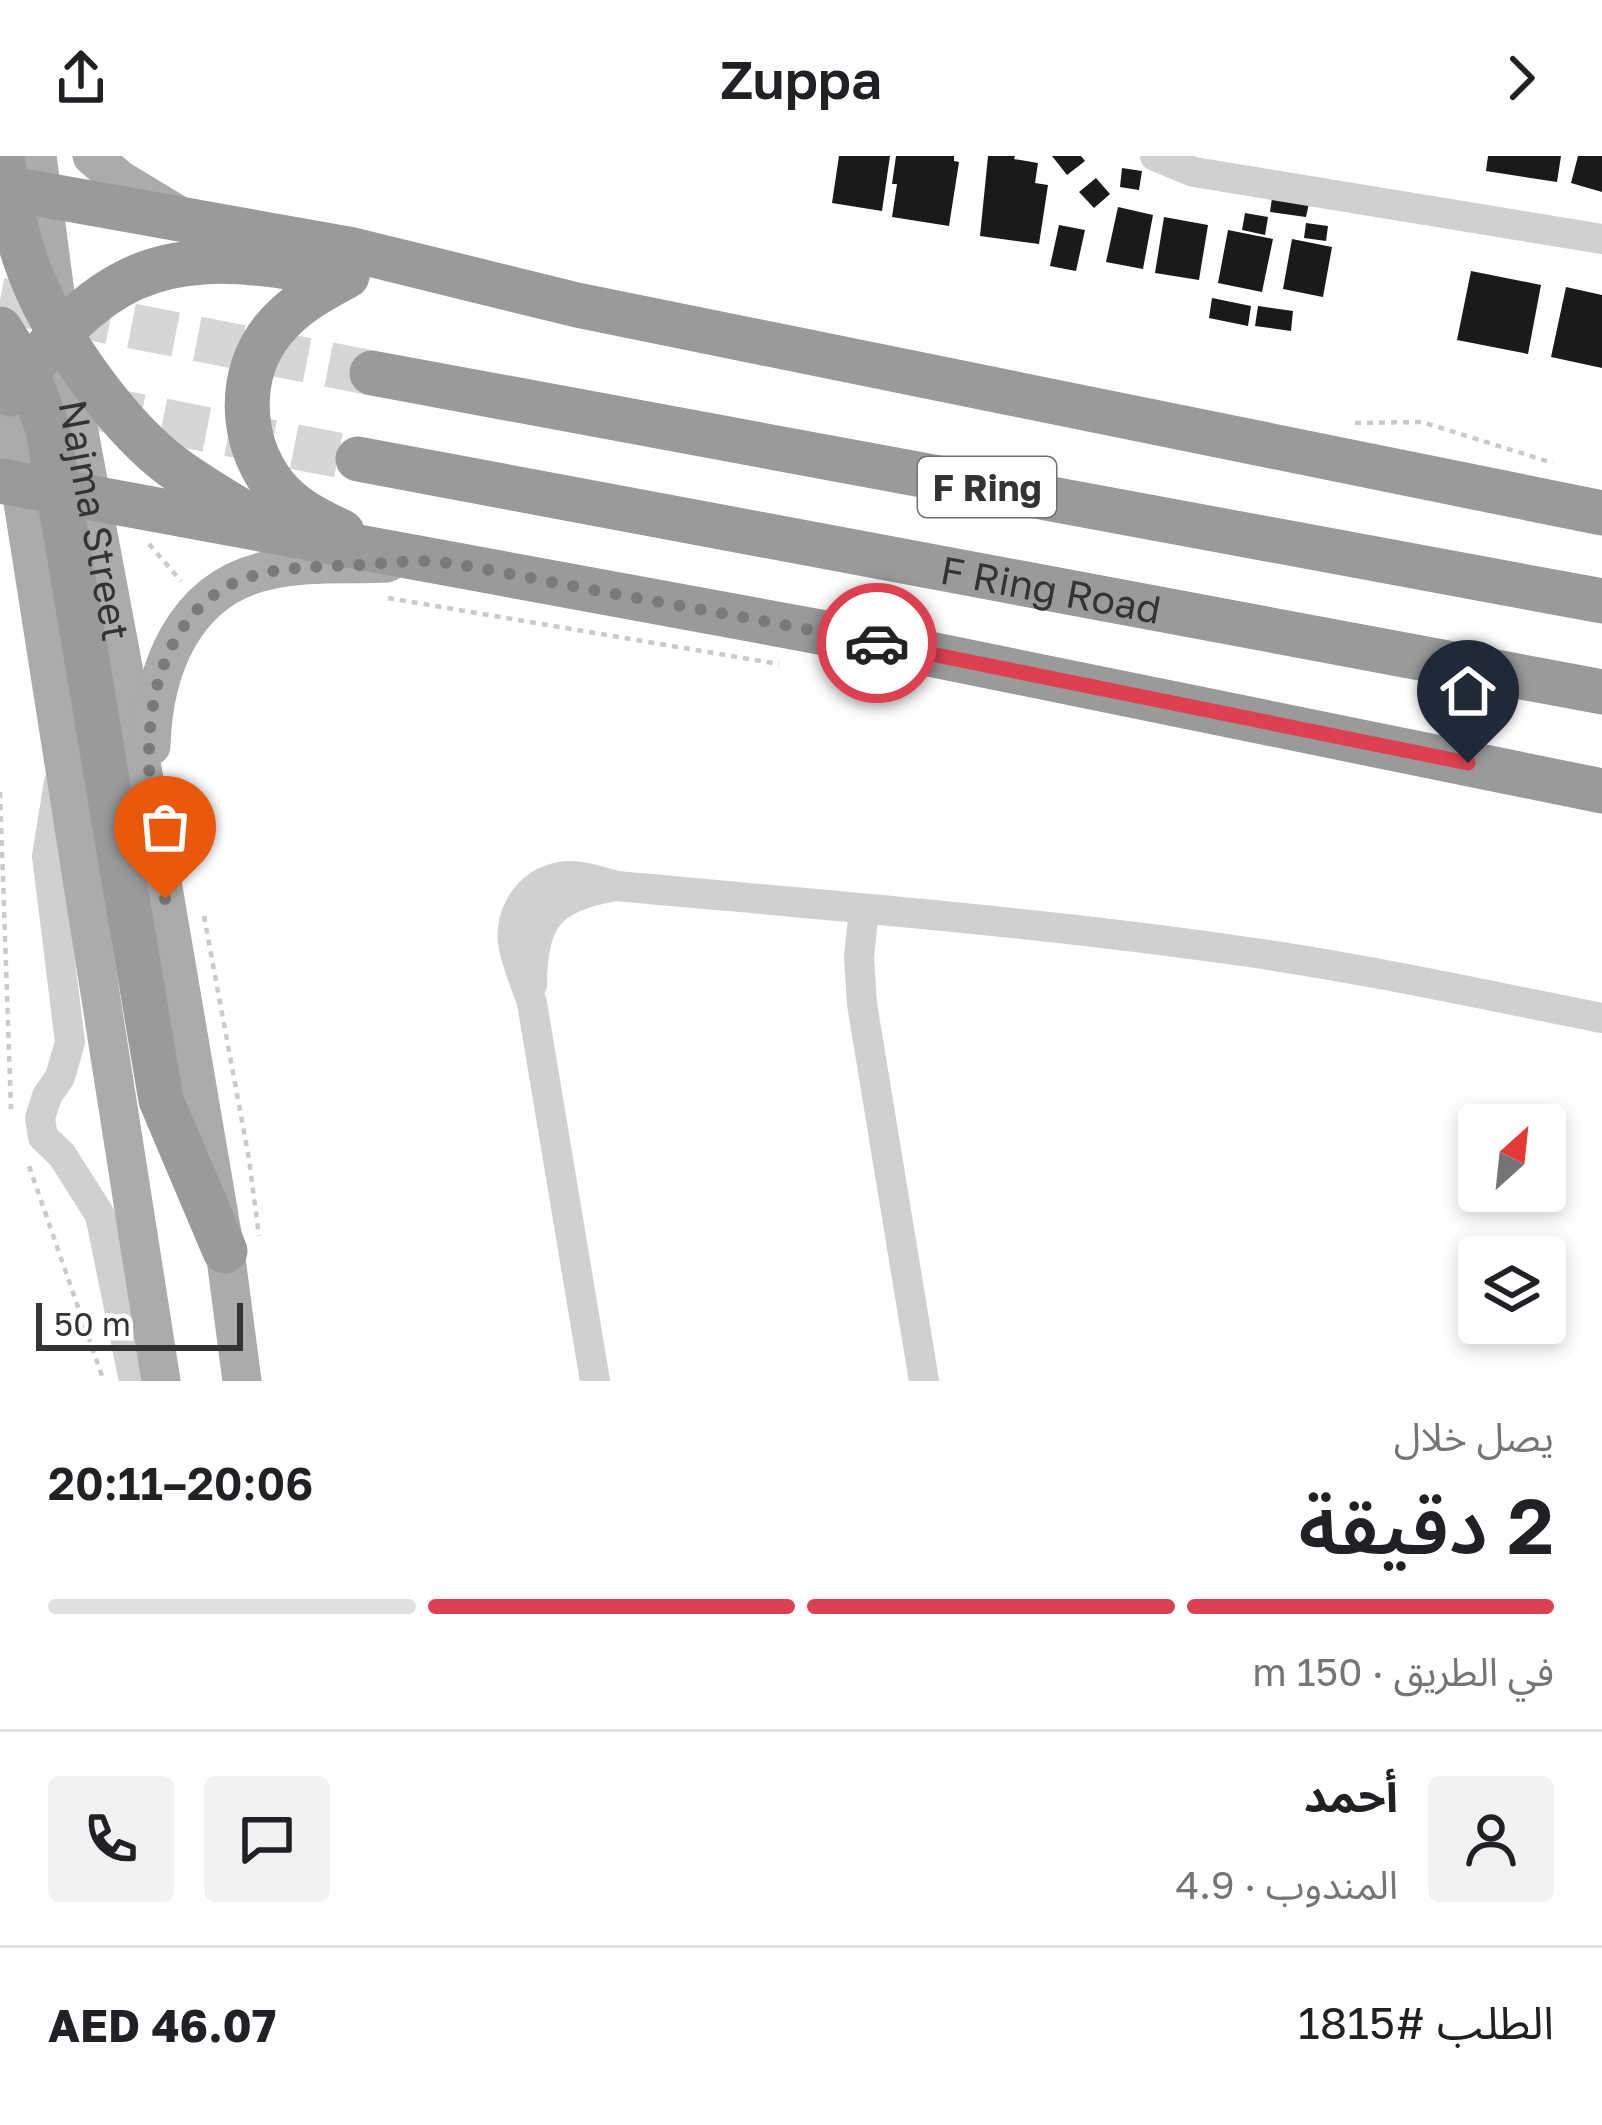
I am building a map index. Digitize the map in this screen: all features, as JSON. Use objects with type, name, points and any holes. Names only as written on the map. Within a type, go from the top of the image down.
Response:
[{"type":"highway","points":[[272,529],[163,459],[125,422],[60,331],[40,266],[18,241],[18,176],[577,305],[1602,513]]},
{"type":"highway","points":[[11,374],[83,308],[129,278],[208,260],[261,262],[577,305]]},
{"type":"highway","points":[[0,318],[40,266]]},
{"type":"highway","points":[[347,276],[312,294],[270,333],[253,363],[248,425],[258,458],[275,486],[304,514],[371,547]]},
{"type":"highway","points":[[0,328],[11,374],[48,429],[43,488],[160,1100],[243,1249]]},
{"type":"highway","name":"F Ring","points":[[372,373],[1602,602]]},
{"type":"highway","name":"F Ring Road","points":[[358,459],[1602,692]]},
{"type":"highway","points":[[43,488],[1199,707],[1602,791]]},
{"type":"highway","points":[[1199,707],[1602,762]]},
{"type":"main road","points":[[92,156],[120,180],[182,217]]},
{"type":"main road","name":"Najma Street","points":[[60,331],[43,488],[46,646],[161,1381]]},
{"type":"main road","name":"Najma Street","points":[[43,488],[150,812],[243,1249],[242,1381]]},
{"type":"main road","points":[[0,555],[33,611],[46,646]]},
{"type":"main road","points":[[150,812],[155,698],[176,638],[201,605],[233,582],[261,571],[434,561]]},
{"type":"street","points":[[1155,156],[1194,172],[1602,239]]},
{"type":"street","points":[[64,752],[47,856],[70,1042],[40,1118],[43,1137],[62,1155],[100,1215],[134,1381]]},
{"type":"street","points":[[596,1381],[532,1003],[532,950],[544,921],[580,892],[617,886],[1238,950],[1602,1018]]},
{"type":"street","points":[[864,909],[862,1004],[924,1381]]},
{"type":"path","points":[[369,594],[797,667]]},
{"type":"path","points":[[203,909],[249,1160],[243,1249]]},
{"type":"building","points":[[839,156],[890,156],[882,211],[832,203]]},
{"type":"building","points":[[896,156],[954,156],[959,162],[949,226],[892,217]]},
{"type":"building","points":[[988,156],[1015,156],[1038,163],[1035,183],[1048,185],[1039,244],[980,236]]},
{"type":"building","points":[[1052,156],[1081,156],[1085,161],[1067,175]]},
{"type":"building","points":[[1488,156],[1561,156],[1557,182],[1486,171]]},
{"type":"building","points":[[1578,156],[1602,156],[1602,192],[1571,183]]},
{"type":"building","points":[[1122,168],[1142,171],[1139,190],[1120,187]]},
{"type":"building","points":[[1096,178],[1110,194],[1094,208],[1079,192]]},
{"type":"building","points":[[1272,198],[1309,203],[1306,217],[1270,212]]},
{"type":"building","points":[[1118,207],[1153,215],[1143,269],[1106,262]]},
{"type":"building","points":[[1245,213],[1268,217],[1265,235],[1242,230]]},
{"type":"building","points":[[1164,217],[1208,225],[1199,280],[1155,273]]},
{"type":"building","points":[[1306,223],[1328,226],[1326,241],[1304,238]]},
{"type":"building","points":[[1059,225],[1085,230],[1076,271],[1050,266]]},
{"type":"building","points":[[1228,230],[1273,239],[1262,292],[1218,283]]},
{"type":"building","points":[[1292,239],[1332,247],[1323,297],[1283,289]]},
{"type":"building","points":[[1471,271],[1541,285],[1528,354],[1457,340]]},
{"type":"building","points":[[1566,287],[1602,295],[1602,368],[1551,357]]},
{"type":"building","points":[[1212,298],[1251,306],[1248,326],[1209,318]]},
{"type":"building","points":[[1258,306],[1293,311],[1291,331],[1255,326]]},
{"type":"tunnel","points":[[0,300],[372,373]]},
{"type":"tunnel","points":[[97,408],[358,459]]},
{"type":"way so far","points":[[165,899],[150,812],[152,729],[164,665],[176,638],[201,605],[233,582],[261,571],[434,561],[877,643]]},
{"type":"route","points":[[877,643],[1468,763]]}]
